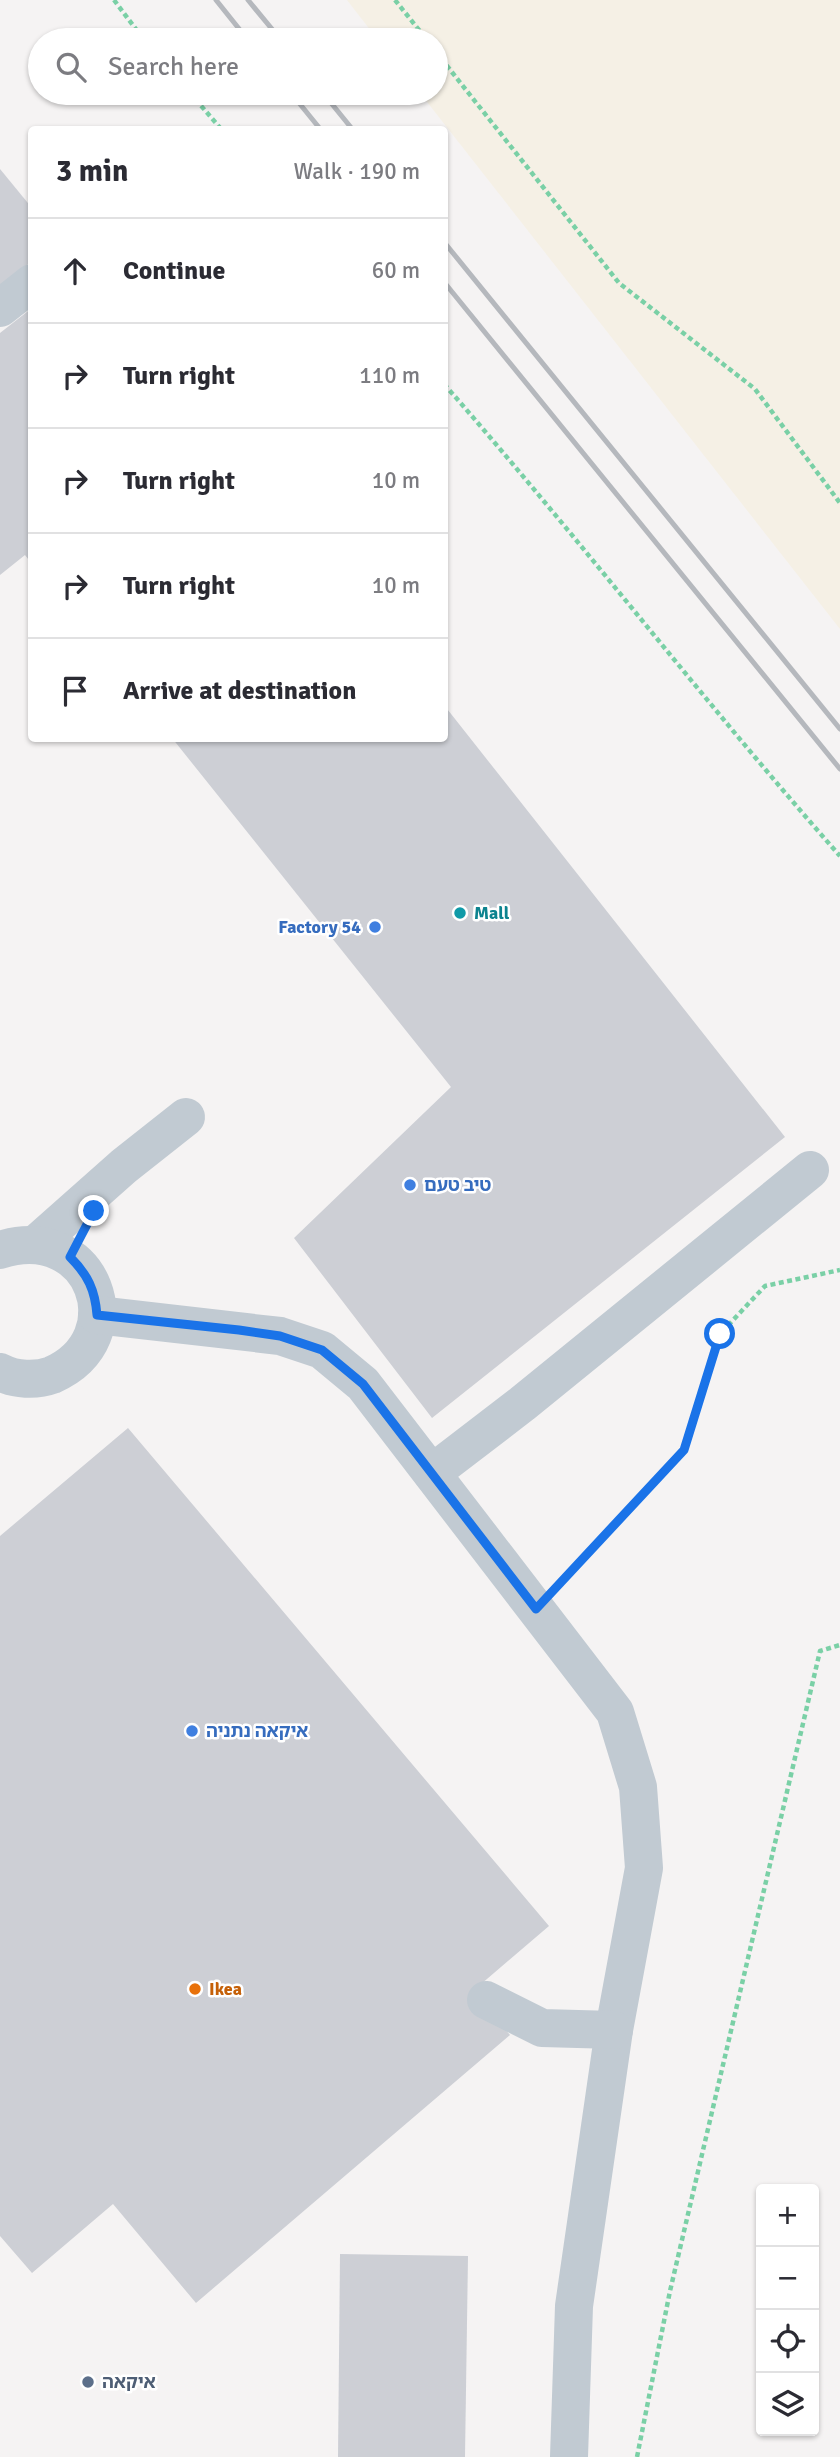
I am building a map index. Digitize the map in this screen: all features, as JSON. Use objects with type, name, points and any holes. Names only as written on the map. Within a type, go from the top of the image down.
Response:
[{"type":"street","points":[[0,308],[28,286]]},
{"type":"street","points":[[36,1250],[94,1211],[124,1166],[186,1117]]},
{"type":"street","points":[[432,1473],[522,1404],[810,1170]]},
{"type":"street","points":[[0,1372],[26,1379],[47,1377],[66,1368],[82,1354],[93,1336],[97,1315],[96,1293],[86,1273],[36,1250]]},
{"type":"street","points":[[97,1315],[280,1336],[322,1350],[363,1384],[615,1712],[638,1787],[644,1868],[614,2030],[574,2306],[569,2457]]},
{"type":"street","points":[[486,2000],[542,2028],[614,2030]]},
{"type":"path","points":[[114,0],[135,28]]},
{"type":"path","points":[[395,0],[417,28]]},
{"type":"path","points":[[448,67],[619,283],[755,389],[840,503]]},
{"type":"path","points":[[200,105],[219,126]]},
{"type":"path","points":[[448,389],[504,452],[751,755],[840,856]]},
{"type":"path","points":[[536,1609],[684,1450],[720,1334],[765,1286],[840,1270]]},
{"type":"path","points":[[637,2457],[670,2291],[820,1651],[840,1645]]},
{"type":"sand","points":[[347,0],[840,0],[840,629],[429,105],[448,105],[448,28],[369,28]]},
{"type":"building","points":[[0,169],[28,203],[28,264],[0,286]]},
{"type":"building","points":[[28,311],[28,559],[25,555],[0,575],[0,333]]},
{"type":"building","name":"Mall","points":[[448,710],[785,1137],[432,1418],[294,1238],[451,1087],[175,742],[448,742]]},
{"type":"building","name":"איקאה נתניה","points":[[128,1428],[549,1926],[473,1991],[510,2035],[196,2303],[113,2204],[32,2273],[0,2236],[0,1536]]},
{"type":"building","points":[[340,2254],[468,2256],[465,2457],[338,2457]]},
{"type":"railway","points":[[216,0],[238,28]]},
{"type":"railway","points":[[248,0],[271,28]]},
{"type":"railway","points":[[301,105],[318,126]]},
{"type":"railway","points":[[333,105],[350,126]]},
{"type":"railway","points":[[448,247],[840,729]]},
{"type":"railway","points":[[448,287],[840,769]]},
{"type":"place","name":"Mall","points":[[460,913]]},
{"type":"place","name":"Factory 54","points":[[375,927]]},
{"type":"place","name":"טיב טעם","points":[[410,1185]]},
{"type":"place","name":"איקאה נתניה","points":[[192,1731]]},
{"type":"place","name":"Ikea","points":[[195,1989]]},
{"type":"place","name":"איקאה","points":[[88,2382]]},
{"type":"route","points":[[94,1211],[70,1257],[86,1273],[96,1293],[97,1315],[280,1336],[322,1350],[363,1384],[536,1609],[684,1450],[720,1334]]}]
